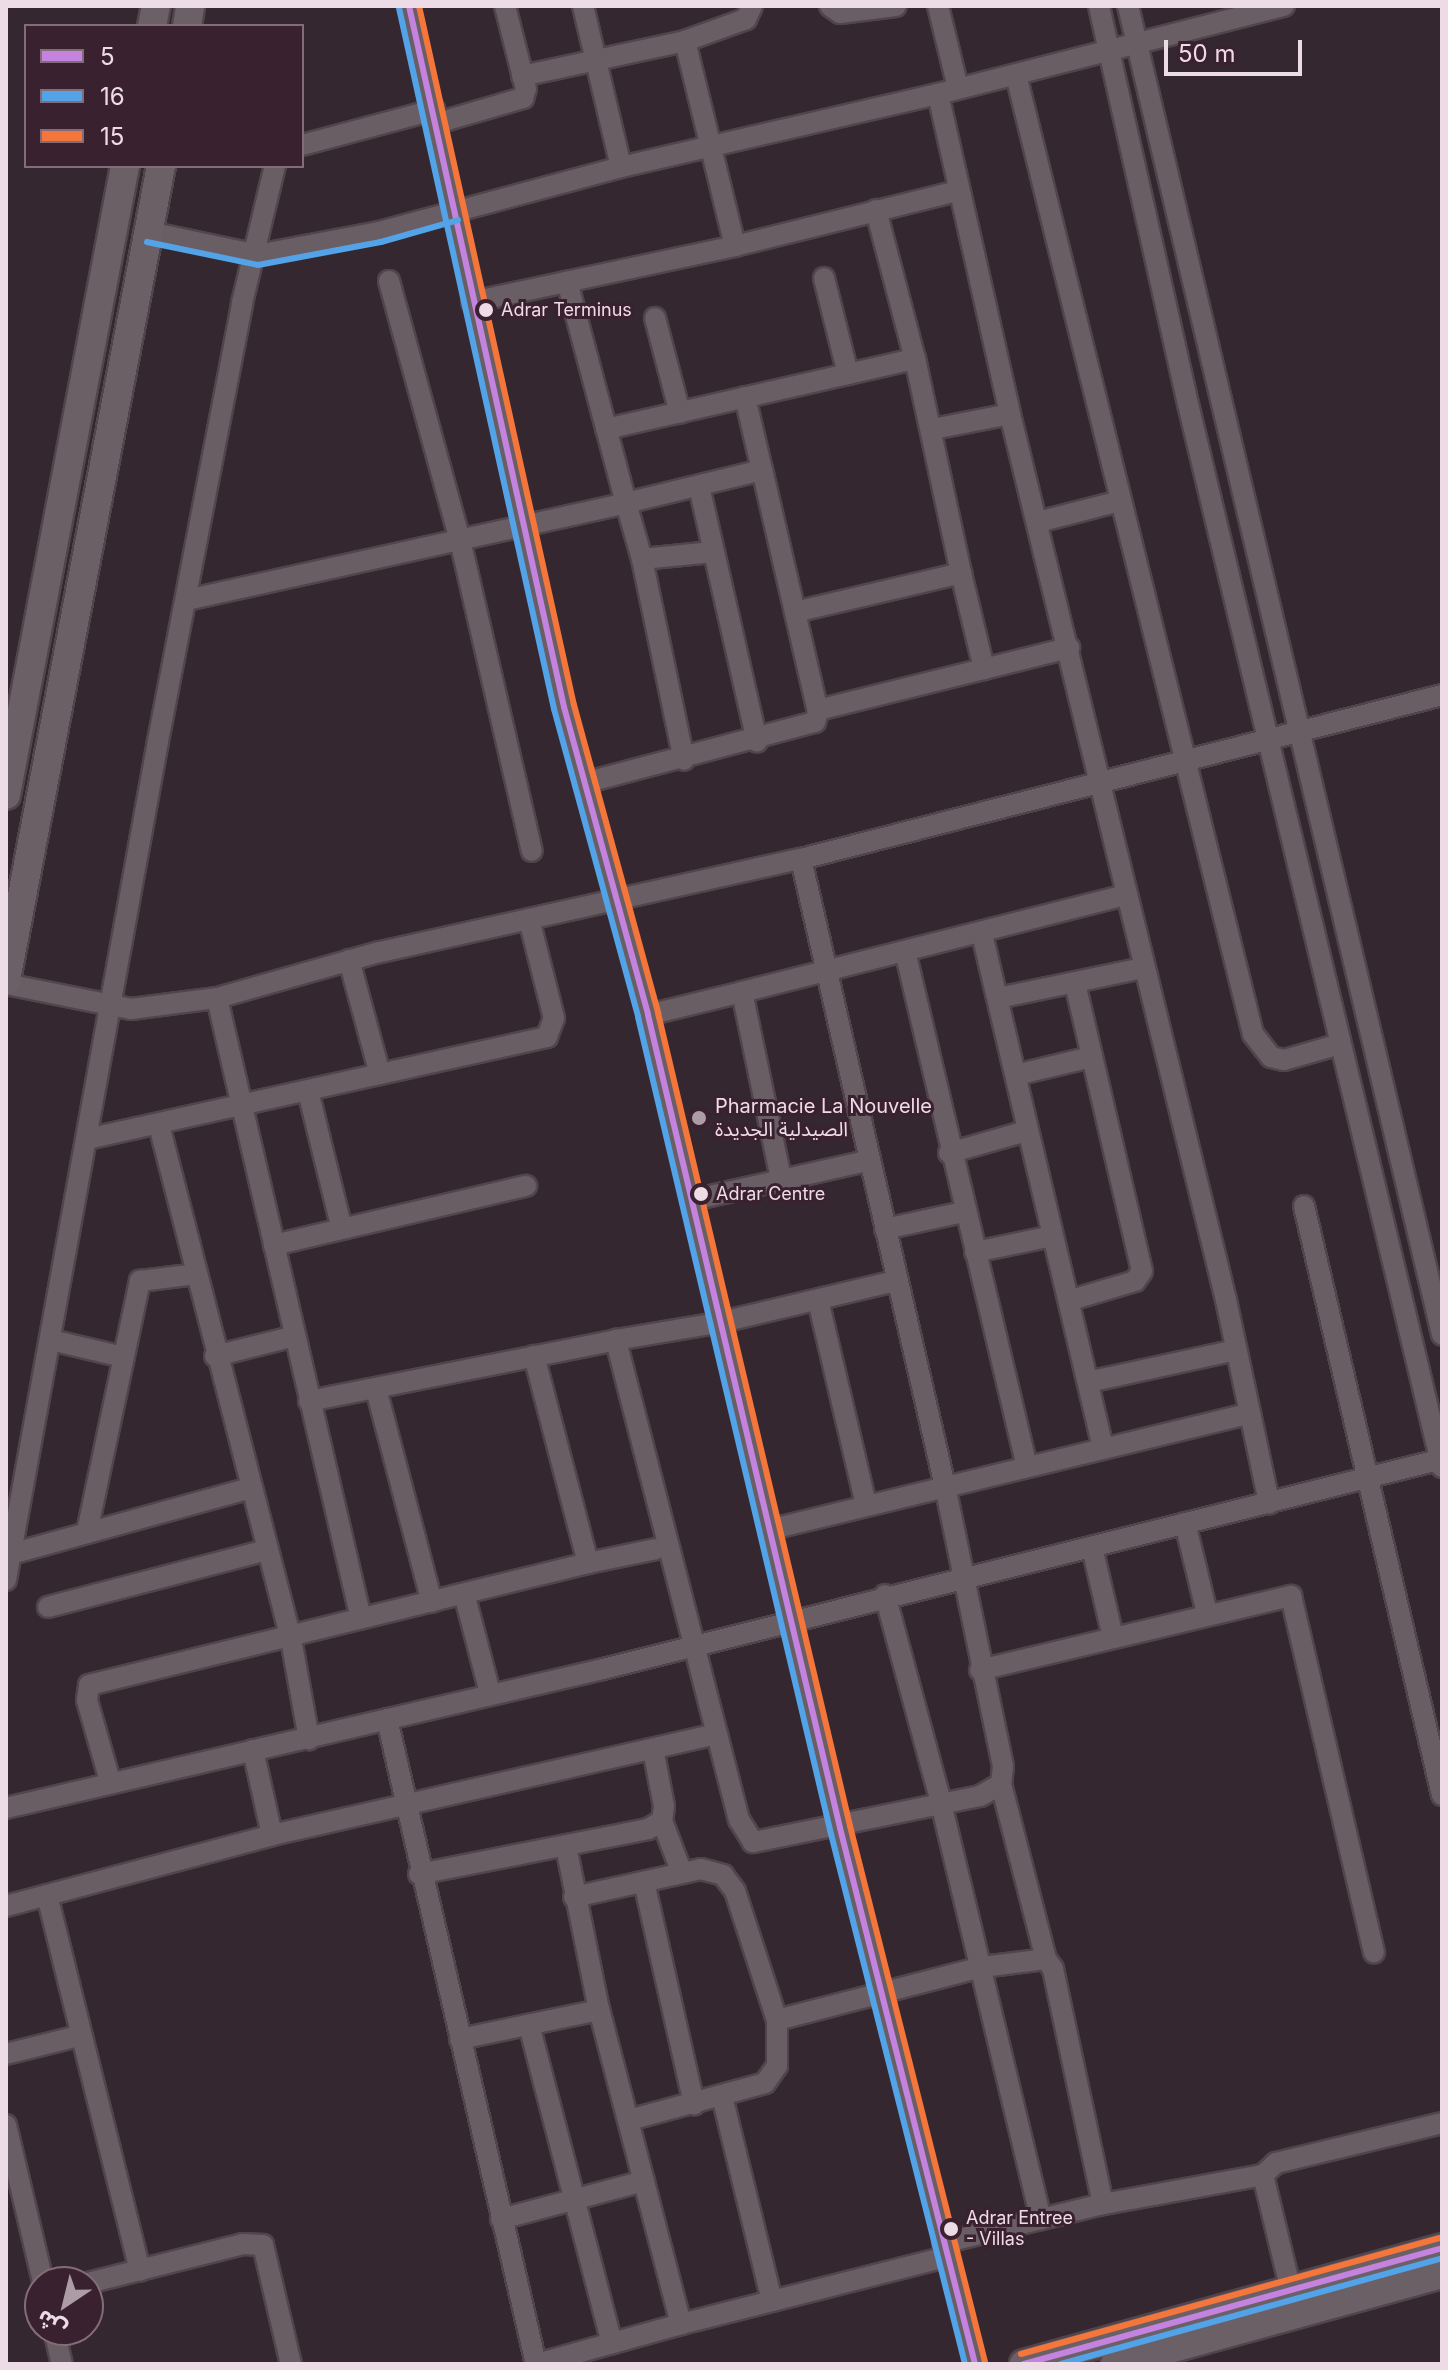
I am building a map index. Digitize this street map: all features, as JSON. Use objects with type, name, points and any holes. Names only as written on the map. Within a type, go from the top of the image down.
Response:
[{"type":"main road","points":[[6,795],[125,168]]},
{"type":"main road","points":[[6,982],[161,168]]},
{"type":"main road","points":[[1115,2364],[1442,2248]]},
{"type":"main road","points":[[1024,2364],[1294,2302],[1442,2274]]},
{"type":"street","points":[[409,6],[436,116],[472,302],[584,783],[648,1015],[772,1529],[840,1828],[975,2364]]},
{"type":"street","points":[[304,145],[519,102],[526,89],[505,6]]},
{"type":"street","points":[[583,6],[621,167]]},
{"type":"street","points":[[522,76],[685,41],[746,19],[752,6]]},
{"type":"street","points":[[830,6],[853,13],[896,6]]},
{"type":"street","points":[[938,6],[958,191],[1236,1350],[1269,1503]]},
{"type":"street","points":[[6,1808],[110,1781],[309,1739],[885,1595],[1441,1462],[1340,1044],[1271,738],[1188,404],[1099,6]]},
{"type":"street","points":[[1128,6],[1442,1334]]},
{"type":"street","points":[[149,232],[257,255],[379,232],[621,167],[711,149],[1016,75],[1284,6]]},
{"type":"street","points":[[685,41],[735,246]]},
{"type":"street","points":[[1016,75],[1253,1034],[1271,1057],[1284,1060],[1340,1044]]},
{"type":"street","points":[[6,1580],[242,303],[257,255],[275,168]]},
{"type":"street","points":[[472,302],[735,246],[958,191]]},
{"type":"street","points":[[876,210],[933,429],[961,573],[984,669]]},
{"type":"street","points":[[824,278],[848,374]]},
{"type":"street","points":[[389,281],[460,540],[532,851]]},
{"type":"street","points":[[567,282],[642,559],[684,760]]},
{"type":"street","points":[[655,318],[680,413]]},
{"type":"street","points":[[606,429],[915,359]]},
{"type":"street","points":[[584,783],[812,725],[818,710],[745,397]]},
{"type":"street","points":[[933,429],[1010,414]]},
{"type":"street","points":[[186,600],[524,529],[762,470]]},
{"type":"street","points":[[699,486],[757,741]]},
{"type":"street","points":[[1038,522],[1120,501]]},
{"type":"street","points":[[642,559],[713,552]]},
{"type":"street","points":[[795,612],[961,573]]},
{"type":"street","points":[[818,710],[1069,648]]},
{"type":"street","points":[[6,982],[111,1007],[144,1009],[217,998],[349,960],[615,898],[801,859],[1100,780],[1442,695]]},
{"type":"street","points":[[801,859],[866,1161],[885,1229],[945,1486],[980,1670],[1003,1759],[1001,1784],[1046,1959],[1053,1969],[1103,2204]]},
{"type":"street","points":[[648,1015],[982,934],[1126,895]]},
{"type":"street","points":[[87,1139],[551,1034],[554,1018],[529,919]]},
{"type":"street","points":[[982,934],[1052,1236],[1071,1300],[1103,1448]]},
{"type":"street","points":[[905,951],[949,1153],[1027,1467]]},
{"type":"street","points":[[349,960],[380,1074]]},
{"type":"street","points":[[998,998],[1143,968]]},
{"type":"street","points":[[1071,1300],[1135,1281],[1142,1271],[1075,983]]},
{"type":"street","points":[[742,992],[781,1179]]},
{"type":"street","points":[[217,998],[361,1619]]},
{"type":"street","points":[[1016,1075],[1091,1057]]},
{"type":"street","points":[[308,1091],[342,1229]]},
{"type":"street","points":[[159,1125],[215,1356],[291,1639],[309,1739]]},
{"type":"street","points":[[949,1153],[1027,1131]]},
{"type":"street","points":[[692,1200],[866,1161]]},
{"type":"street","points":[[274,1245],[526,1186]]},
{"type":"street","points":[[1304,1206],[1364,1478],[1442,1795]]},
{"type":"street","points":[[885,1229],[963,1212]]},
{"type":"street","points":[[975,1252],[1052,1236]]},
{"type":"street","points":[[87,1532],[140,1281],[196,1274]]},
{"type":"street","points":[[309,1401],[722,1322],[896,1281]]},
{"type":"street","points":[[818,1300],[866,1504]]},
{"type":"street","points":[[215,1356],[295,1336]]},
{"type":"street","points":[[51,1340],[123,1357]]},
{"type":"street","points":[[616,1340],[717,1734],[748,1839],[753,1842],[840,1828],[980,1796],[1001,1784]]},
{"type":"street","points":[[1088,1382],[1236,1350]]},
{"type":"street","points":[[534,1356],[588,1563]]},
{"type":"street","points":[[376,1389],[432,1602]]},
{"type":"street","points":[[772,1529],[1250,1413]]},
{"type":"street","points":[[11,1554],[250,1488]]},
{"type":"street","points":[[1185,1523],[1207,1613]]},
{"type":"street","points":[[1092,1547],[1113,1637]]},
{"type":"street","points":[[110,1781],[87,1700],[89,1685],[656,1549]]},
{"type":"street","points":[[48,1607],[267,1550]]},
{"type":"street","points":[[980,1670],[1282,1594],[1294,1601],[1374,1952]]},
{"type":"street","points":[[885,1595],[941,1803],[1041,2219]]},
{"type":"street","points":[[465,1597],[490,1693]]},
{"type":"street","points":[[387,1719],[419,1874],[537,2364],[772,2301],[1041,2219],[1103,2204],[1263,2175],[1276,2163],[1442,2123]]},
{"type":"street","points":[[6,1906],[272,1835],[717,1734]]},
{"type":"street","points":[[653,1749],[664,1806],[662,1821],[682,1873]]},
{"type":"street","points":[[253,1750],[272,1835]]},
{"type":"street","points":[[419,1874],[566,1847],[648,1829],[662,1821]]},
{"type":"street","points":[[566,1847],[599,2010],[681,2324]]},
{"type":"street","points":[[574,1897],[706,1869],[731,1883],[777,2020],[775,2072],[765,2083],[629,2120]]},
{"type":"street","points":[[644,1882],[694,2104]]},
{"type":"street","points":[[47,1895],[78,2036],[140,2271]]},
{"type":"street","points":[[777,2020],[982,1967],[1046,1959]]},
{"type":"street","points":[[460,2039],[599,2010]]},
{"type":"street","points":[[529,2025],[612,2343]]},
{"type":"street","points":[[6,2054],[78,2036]]},
{"type":"street","points":[[722,2096],[772,2301]]},
{"type":"street","points":[[6,2125],[39,2266]]},
{"type":"street","points":[[1263,2175],[1294,2302]]},
{"type":"street","points":[[501,2219],[644,2181]]},
{"type":"street","points":[[104,2279],[243,2244],[263,2245],[291,2364]]},
{"type":"transit line","name":"5","points":[[409,6],[564,707],[648,1015],[840,1828],[975,2364]]},
{"type":"transit line","name":"15","points":[[419,6],[574,705],[658,1013],[850,1826],[985,2362]]},
{"type":"transit line","name":"16","points":[[399,8],[554,709],[638,1017],[830,1830],[965,2364]]},
{"type":"transit line","name":"16","points":[[147,242],[258,265],[381,242],[458,220]]},
{"type":"transit line","name":"15","points":[[1021,2354],[1439,2238]]},
{"type":"transit line","name":"5","points":[[1024,2364],[1442,2248]]},
{"type":"transit line","name":"16","points":[[1061,2364],[1442,2258]]},
{"type":"place","name":"Adrar Terminus","points":[[486,310]]},
{"type":"place","name":"Pharmacie La Nouvelle الصيدلية الجديدة","points":[[699,1118]]},
{"type":"place","name":"Adrar Centre","points":[[701,1194]]},
{"type":"place","name":"Adrar Entree - Villas","points":[[951,2229]]}]
